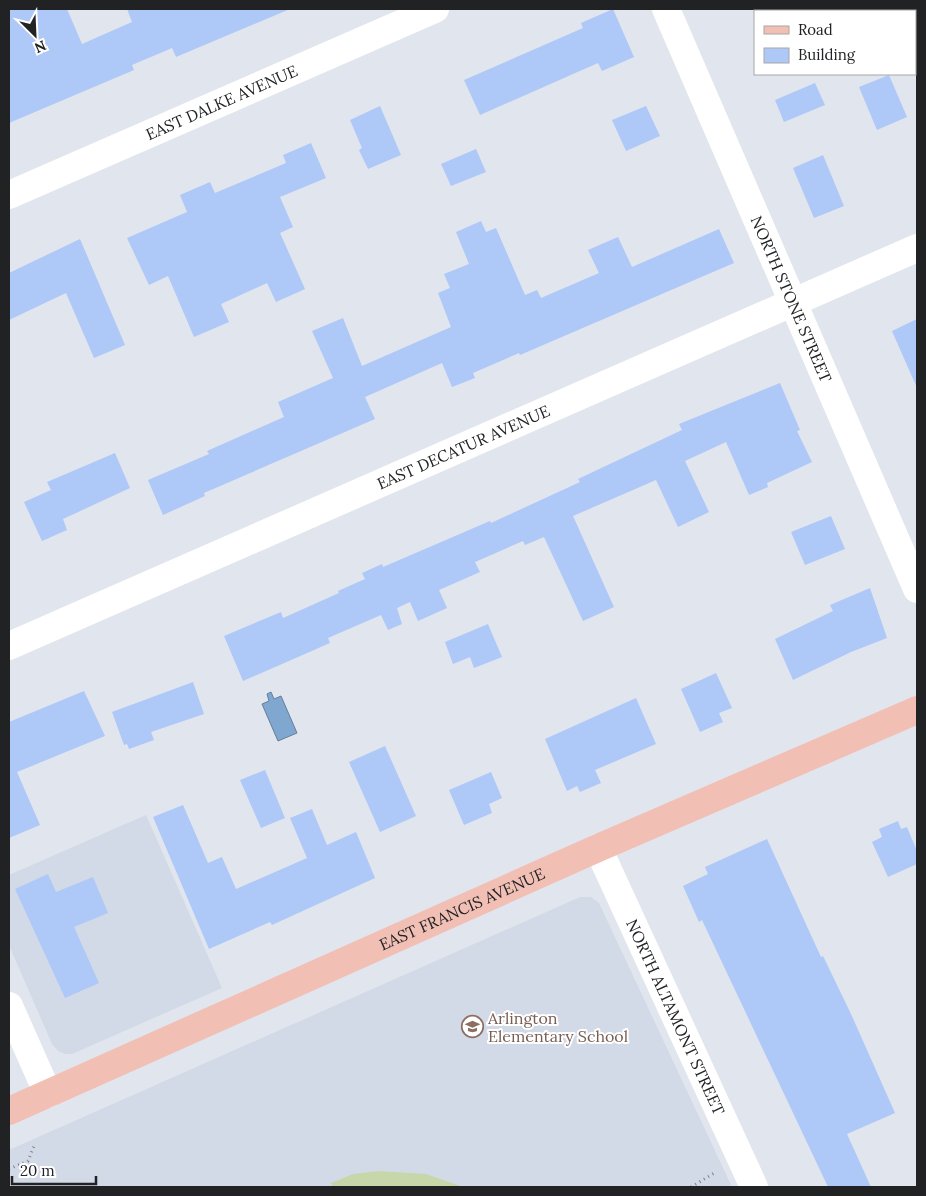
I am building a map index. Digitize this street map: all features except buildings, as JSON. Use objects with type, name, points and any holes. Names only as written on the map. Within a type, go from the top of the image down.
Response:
[{"type":"main road","name":"EAST FRANCIS AVENUE","points":[[9,1111],[598,848],[917,710]]},
{"type":"street","name":"EAST DALKE AVENUE","points":[[9,195],[435,9]]},
{"type":"street","name":"NORTH STONE STREET","points":[[666,9],[917,589]]},
{"type":"street","name":"EAST DECATUR AVENUE","points":[[9,646],[917,248]]},
{"type":"street","name":"NORTH ALTAMONT STREET","points":[[598,848],[754,1187]]},
{"type":"street","points":[[9,1006],[48,1094]]},
{"type":"path","points":[[9,1169],[28,1161],[34,1146]]},
{"type":"path","points":[[691,1187],[718,1172]]},
{"type":"shaded area","points":[[146,815],[222,988],[72,1054],[65,1054],[58,1051],[52,1044],[9,945],[9,875]]},
{"type":"shaded area","name":"Arlington Elementary School","points":[[580,897],[591,897],[599,903],[731,1185],[726,1187],[9,1187],[9,1150]]},
{"type":"green space","points":[[378,1171],[426,1174],[463,1187],[333,1187],[331,1183],[353,1174]]},
{"type":"water","points":[[271,692],[274,699],[281,696],[297,733],[278,741],[262,704],[269,701],[267,694]]},
{"type":"place","name":"Arlington Elementary School","points":[[472,1027]]}]
